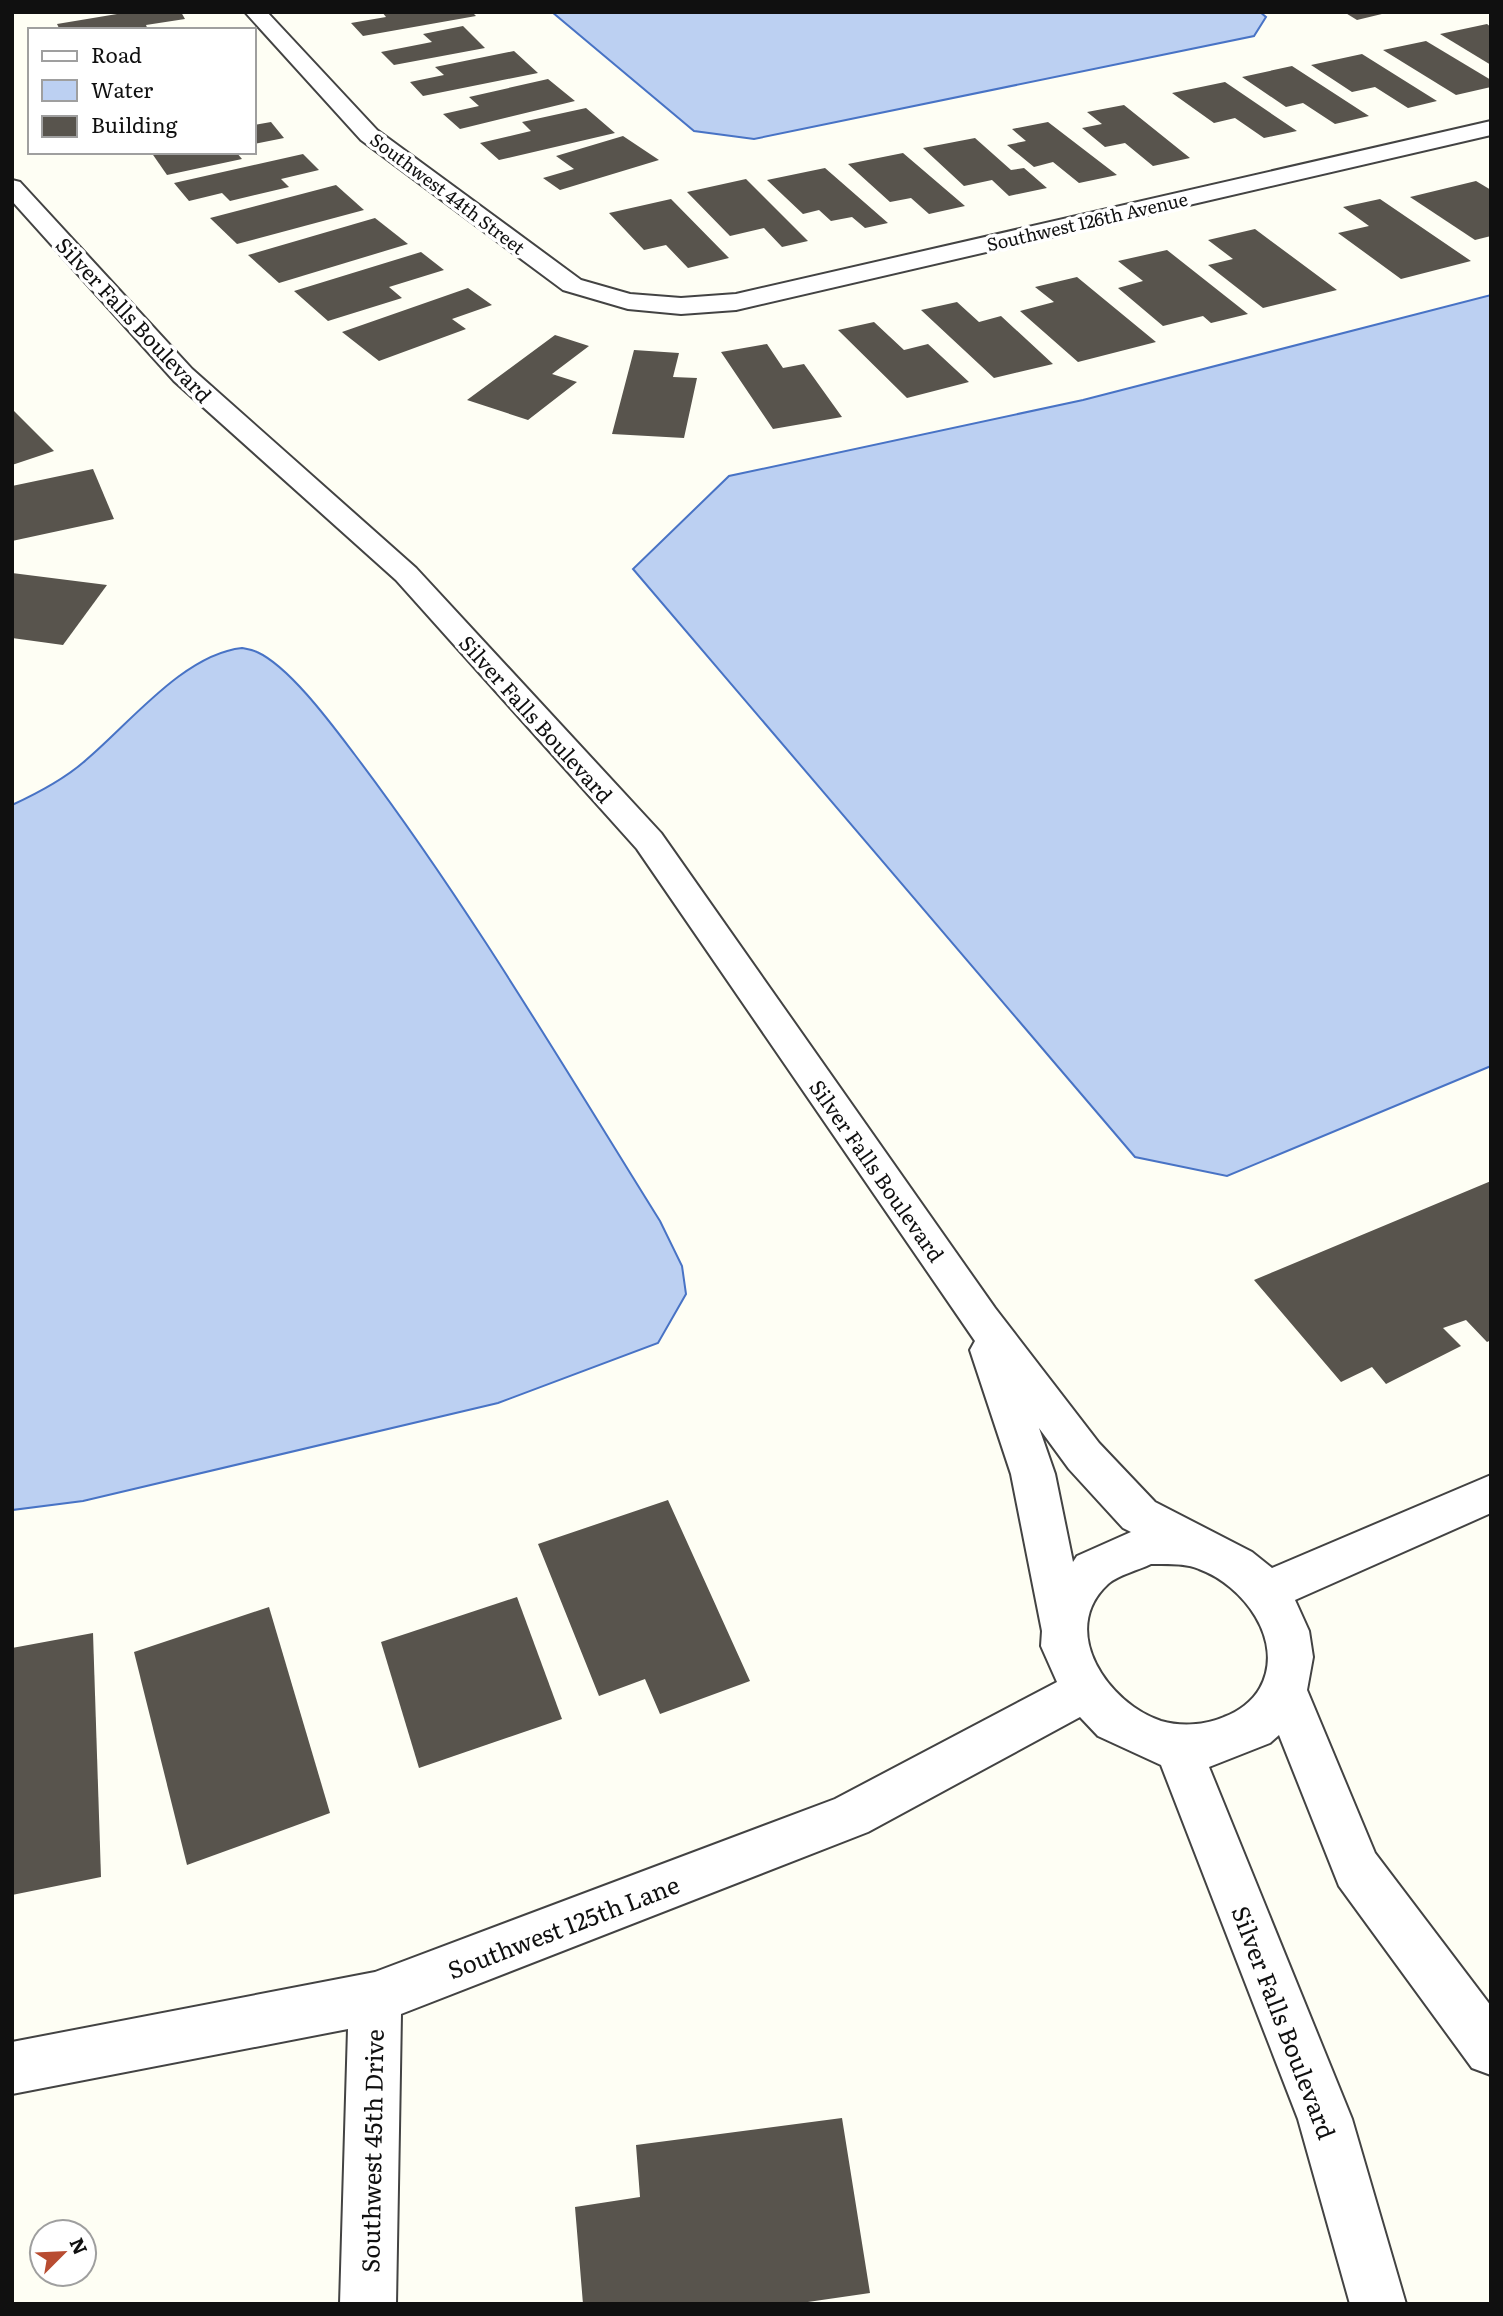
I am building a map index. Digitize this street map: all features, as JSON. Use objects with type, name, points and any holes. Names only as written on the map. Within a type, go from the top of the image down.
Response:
[{"type":"street","name":"Southwest 44th Street","points":[[255,12],[369,135],[572,285],[628,301],[681,306]]},
{"type":"street","name":"Southwest 126th Avenue","points":[[681,306],[736,302],[1491,128]]},
{"type":"street","name":"Silver Falls Boulevard","points":[[12,187],[183,375],[406,574],[649,841],[981,1319],[1084,1456],[1139,1515],[1212,1553]]},
{"type":"street","name":"Silver Falls Boulevard","points":[[981,1319],[1033,1474],[1063,1626]]},
{"type":"street","points":[[1266,1592],[1491,1493]]},
{"type":"street","points":[[1148,1545],[1180,1545],[1212,1553],[1242,1570],[1266,1592],[1285,1624],[1292,1659],[1285,1692],[1268,1717],[1242,1735],[1211,1745],[1177,1746],[1140,1736],[1109,1718],[1083,1692],[1066,1660],[1063,1626],[1070,1595],[1089,1570],[1118,1552],[1148,1545]]},
{"type":"street","name":"Southwest 125th Lane","points":[[12,2068],[375,1998],[851,1815],[1083,1692]]},
{"type":"street","points":[[1285,1692],[1357,1869],[1491,2049]]},
{"type":"street","name":"Silver Falls Boulevard","points":[[1177,1746],[1325,2119],[1378,2304]]},
{"type":"street","name":"Southwest 45th Drive","points":[[368,2304],[375,1998]]},
{"type":"water","points":[[552,12],[1260,12],[1266,17],[1254,36],[754,139],[694,131]]},
{"type":"water","points":[[1491,295],[1491,1066],[1227,1176],[1135,1157],[633,569],[729,476],[1083,400]]},
{"type":"water","points":[[242,648],[255,651],[270,660],[310,698],[355,755],[436,868],[513,985],[660,1221],[682,1266],[686,1294],[658,1343],[498,1403],[83,1501],[12,1510],[12,805],[51,785],[78,767],[178,677],[220,653]]},
{"type":"building","points":[[129,12],[181,12],[185,19],[146,25],[147,28],[59,28],[57,24]]},
{"type":"building","points":[[382,12],[472,12],[476,16],[363,36],[351,23],[386,17]]},
{"type":"building","points":[[1344,12],[1386,12],[1386,13],[1357,20]]},
{"type":"building","points":[[1487,24],[1491,27],[1491,65],[1440,34]]},
{"type":"building","points":[[463,26],[485,48],[394,65],[381,52],[432,42],[423,34]]},
{"type":"building","points":[[1426,41],[1491,80],[1491,87],[1456,95],[1383,50]]},
{"type":"building","points":[[514,51],[538,73],[423,96],[410,82],[444,75],[435,67]]},
{"type":"building","points":[[1362,54],[1437,101],[1408,108],[1375,87],[1352,92],[1311,65]]},
{"type":"building","points":[[1292,66],[1369,116],[1335,124],[1303,103],[1286,107],[1242,77]]},
{"type":"building","points":[[548,79],[575,101],[460,129],[443,114],[479,106],[469,97]]},
{"type":"building","points":[[1225,82],[1297,131],[1264,138],[1235,118],[1214,123],[1172,93]]},
{"type":"building","points":[[1124,105],[1190,158],[1153,166],[1125,143],[1105,147],[1082,128],[1102,124],[1087,112]]},
{"type":"building","points":[[586,108],[615,133],[499,160],[480,143],[531,131],[522,122]]},
{"type":"building","points":[[271,122],[284,138],[256,144],[256,125]]},
{"type":"building","points":[[1048,122],[1117,175],[1079,183],[1053,162],[1034,167],[1007,145],[1026,141],[1012,129]]},
{"type":"building","points":[[623,136],[659,160],[560,190],[543,178],[574,169],[556,156]]},
{"type":"building","points":[[975,138],[1011,170],[1024,168],[1047,188],[1009,196],[992,180],[964,186],[923,148]]},
{"type":"building","points":[[903,153],[965,206],[929,214],[911,198],[890,202],[848,164]]},
{"type":"building","points":[[152,154],[238,154],[242,159],[167,175]]},
{"type":"building","points":[[303,154],[319,170],[281,179],[289,187],[230,201],[222,193],[189,201],[174,183]]},
{"type":"building","points":[[825,168],[888,223],[865,228],[852,217],[831,221],[819,210],[803,214],[767,180]]},
{"type":"building","points":[[746,179],[808,241],[782,247],[764,228],[730,236],[687,192]]},
{"type":"building","points":[[1476,181],[1491,190],[1491,236],[1475,240],[1410,197]]},
{"type":"building","points":[[336,185],[364,210],[237,244],[210,218]]},
{"type":"building","points":[[671,199],[729,258],[688,268],[666,245],[644,250],[609,213]]},
{"type":"building","points":[[1380,199],[1471,261],[1401,279],[1338,233],[1369,226],[1343,207]]},
{"type":"building","points":[[375,218],[408,244],[279,283],[248,255]]},
{"type":"building","points":[[1255,229],[1337,290],[1263,308],[1208,265],[1233,259],[1208,240]]},
{"type":"building","points":[[1167,250],[1248,314],[1211,323],[1203,316],[1163,326],[1118,288],[1143,281],[1118,261]]},
{"type":"building","points":[[421,252],[444,270],[389,287],[402,298],[328,321],[294,291]]},
{"type":"building","points":[[1077,277],[1156,342],[1078,362],[1020,311],[1054,302],[1035,287]]},
{"type":"building","points":[[468,288],[492,305],[452,319],[466,329],[379,361],[342,332]]},
{"type":"building","points":[[957,302],[979,322],[1001,316],[1053,364],[994,378],[921,310]]},
{"type":"building","points":[[874,322],[904,350],[928,344],[969,382],[907,398],[838,330]]},
{"type":"building","points":[[555,335],[589,346],[552,374],[577,382],[528,420],[467,400]]},
{"type":"building","points":[[767,344],[783,368],[804,364],[842,417],[773,429],[721,352]]},
{"type":"building","points":[[634,350],[679,353],[673,377],[697,378],[684,438],[612,434]]},
{"type":"building","points":[[12,409],[54,451],[12,465]]},
{"type":"building","points":[[93,469],[114,519],[12,541],[12,486]]},
{"type":"building","points":[[12,573],[107,585],[63,645],[12,638]]},
{"type":"building","points":[[1491,1181],[1491,1340],[1487,1342],[1466,1320],[1443,1328],[1461,1346],[1386,1384],[1372,1367],[1341,1382],[1254,1280]]},
{"type":"building","points":[[668,1500],[750,1681],[660,1714],[645,1679],[599,1696],[538,1544]]},
{"type":"building","points":[[517,1597],[562,1719],[419,1768],[381,1642]]},
{"type":"building","points":[[269,1607],[330,1813],[187,1865],[134,1652]]},
{"type":"building","points":[[93,1633],[101,1877],[12,1895],[12,1648]]},
{"type":"building","points":[[842,2118],[870,2293],[794,2304],[583,2304],[575,2207],[640,2197],[636,2145]]}]
